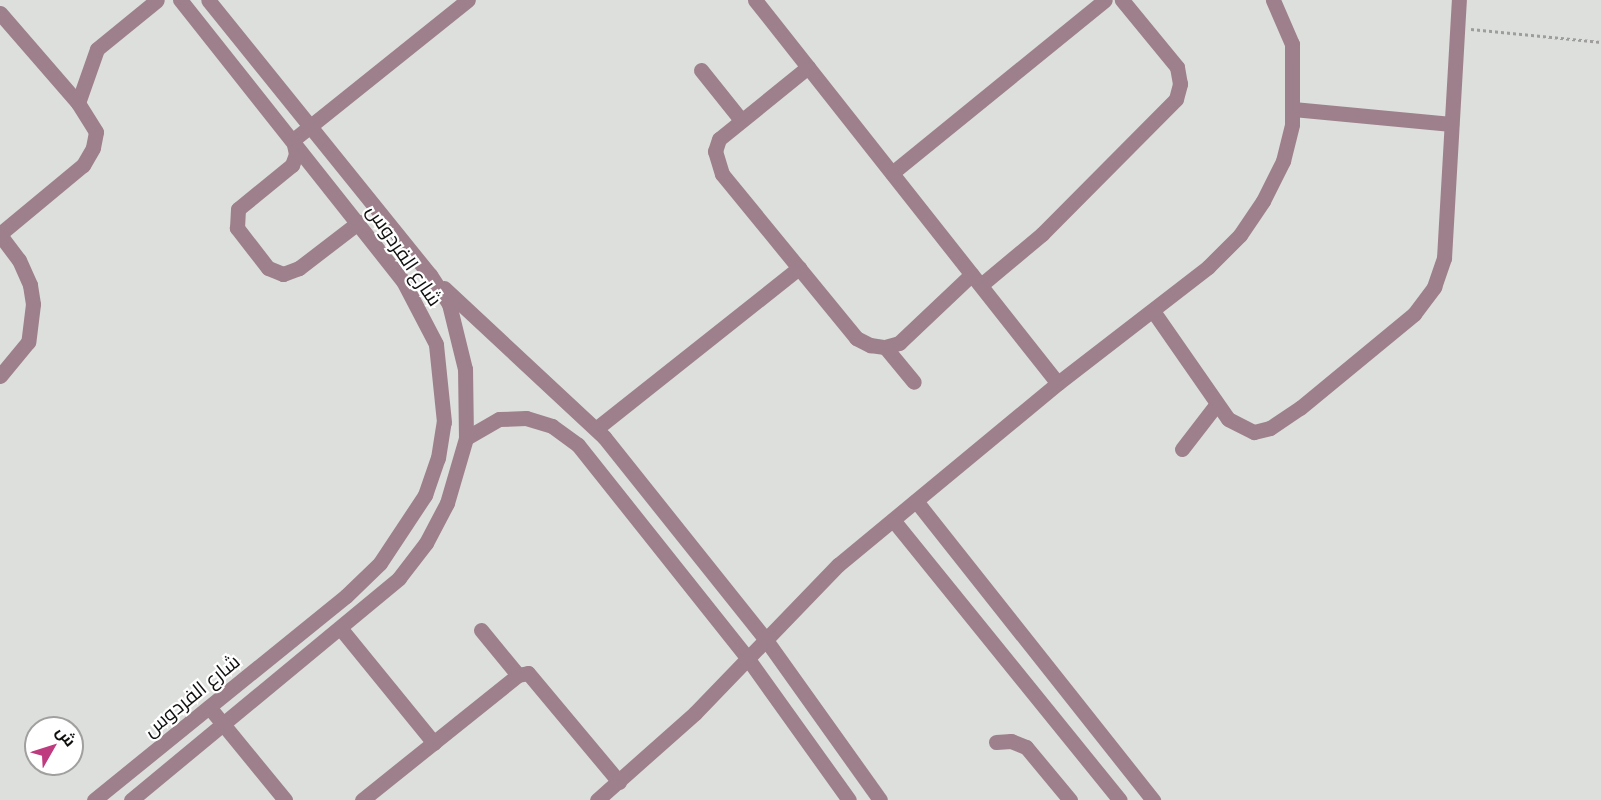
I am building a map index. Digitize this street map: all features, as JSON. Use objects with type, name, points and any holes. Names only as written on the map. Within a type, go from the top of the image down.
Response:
[{"type":"street","points":[[78,103],[97,50],[158,0]]},
{"type":"street","name":"شارع الفردوس","points":[[94,800],[346,596],[380,563],[425,495],[438,458],[444,422],[436,344],[403,281],[359,222],[180,0]]},
{"type":"street","name":"شارع الفردوس","points":[[131,800],[341,629],[399,578],[426,543],[447,503],[466,438],[465,369],[449,304],[430,275],[208,0]]},
{"type":"street","points":[[359,222],[299,268],[283,274],[268,268],[237,228],[238,209],[289,170],[296,154],[293,141],[468,0]]},
{"type":"street","points":[[755,0],[1058,383]]},
{"type":"street","points":[[892,172],[1105,0]]},
{"type":"street","points":[[808,67],[719,139],[716,163],[856,338],[870,345],[885,347],[911,333],[976,280],[1042,234],[1176,99],[1180,84],[1177,68],[1122,0]]},
{"type":"street","points":[[597,800],[619,782],[748,659],[838,565],[1058,383],[1208,267],[1240,235],[1283,161],[1293,109],[1292,44],[1273,0]]},
{"type":"street","points":[[1153,310],[1216,405],[1235,426],[1254,432],[1270,428],[1342,374],[1428,297],[1444,258],[1459,0]]},
{"type":"street","points":[[0,13],[78,103],[96,132],[93,148],[83,165],[0,235],[20,260],[30,285],[33,304],[28,342],[0,376]]},
{"type":"street","points":[[701,70],[741,120]]},
{"type":"street","points":[[1293,109],[1451,124]]},
{"type":"street","points":[[597,428],[799,268]]},
{"type":"street","points":[[430,275],[597,428],[766,640],[880,800]]},
{"type":"street","points":[[885,347],[914,382]]},
{"type":"street","points":[[1182,449],[1216,405]]},
{"type":"street","points":[[466,438],[487,423],[512,417],[539,420],[564,433],[578,445],[748,659],[849,800]]},
{"type":"street","points":[[916,501],[1153,800]]},
{"type":"street","points":[[893,520],[1120,800]]},
{"type":"street","points":[[341,629],[434,743]]},
{"type":"street","points":[[480,630],[518,675]]},
{"type":"street","points":[[362,800],[518,675],[528,673],[536,679],[619,782]]},
{"type":"street","points":[[209,707],[285,800]]},
{"type":"street","points":[[996,742],[1011,741],[1026,747],[1070,800]]},
{"type":"path","points":[[1459,28],[1601,42]]}]
